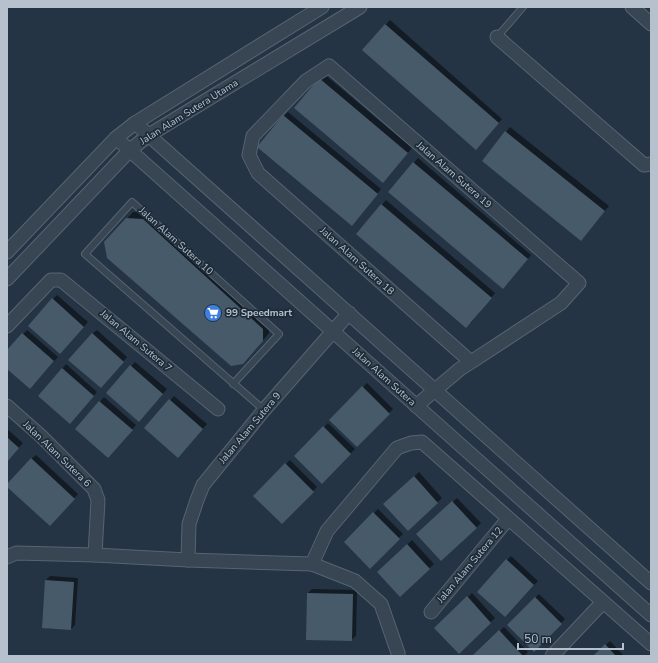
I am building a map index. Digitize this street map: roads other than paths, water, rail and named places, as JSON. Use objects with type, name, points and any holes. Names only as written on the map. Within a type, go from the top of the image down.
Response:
[{"type":"street","name":"Jalan Alam Sutera Utama","points":[[7,252],[116,138],[135,123],[322,7]]},
{"type":"street","name":"Jalan Alam Sutera Utama","points":[[7,279],[130,150],[149,135],[360,7]]},
{"type":"street","points":[[632,7],[651,24]]},
{"type":"street","points":[[497,37],[644,165],[651,164]]},
{"type":"street","name":"Jalan Alam Sutera 18","points":[[329,66],[306,81],[253,136],[249,155],[258,173],[471,362]]},
{"type":"street","name":"Jalan Alam Sutera 19","points":[[329,66],[580,283],[561,303],[471,362]]},
{"type":"street","points":[[135,123],[651,583]]},
{"type":"street","name":"Jalan Alam Sutera","points":[[116,138],[651,616]]},
{"type":"street","name":"Jalan Alam Sutera 7","points":[[7,326],[51,280],[61,280],[218,409]]},
{"type":"street","name":"Jalan Alam Sutera 9","points":[[188,560],[189,524],[203,485],[264,410],[349,313]]},
{"type":"street","points":[[416,406],[460,369],[471,362]]},
{"type":"street","name":"Jalan Alam Sutera 6","points":[[7,406],[41,436],[94,489],[98,500],[95,555]]},
{"type":"street","points":[[312,564],[327,531],[397,448],[411,443],[422,442],[651,644]]},
{"type":"street","name":"Jalan Alam Sutera 12","points":[[431,612],[508,519]]},
{"type":"street","points":[[7,557],[16,553],[312,564],[355,581],[381,604],[398,656]]},
{"type":"street","points":[[552,656],[603,602]]},
{"type":"lane","points":[[497,37],[523,7]]},
{"type":"lane","name":"Jalan Alam Sutera 10","points":[[233,384],[279,334],[132,202],[85,254],[233,384],[264,410]]},
{"type":"place","name":"99 Speedmart","points":[[213,313]]}]
